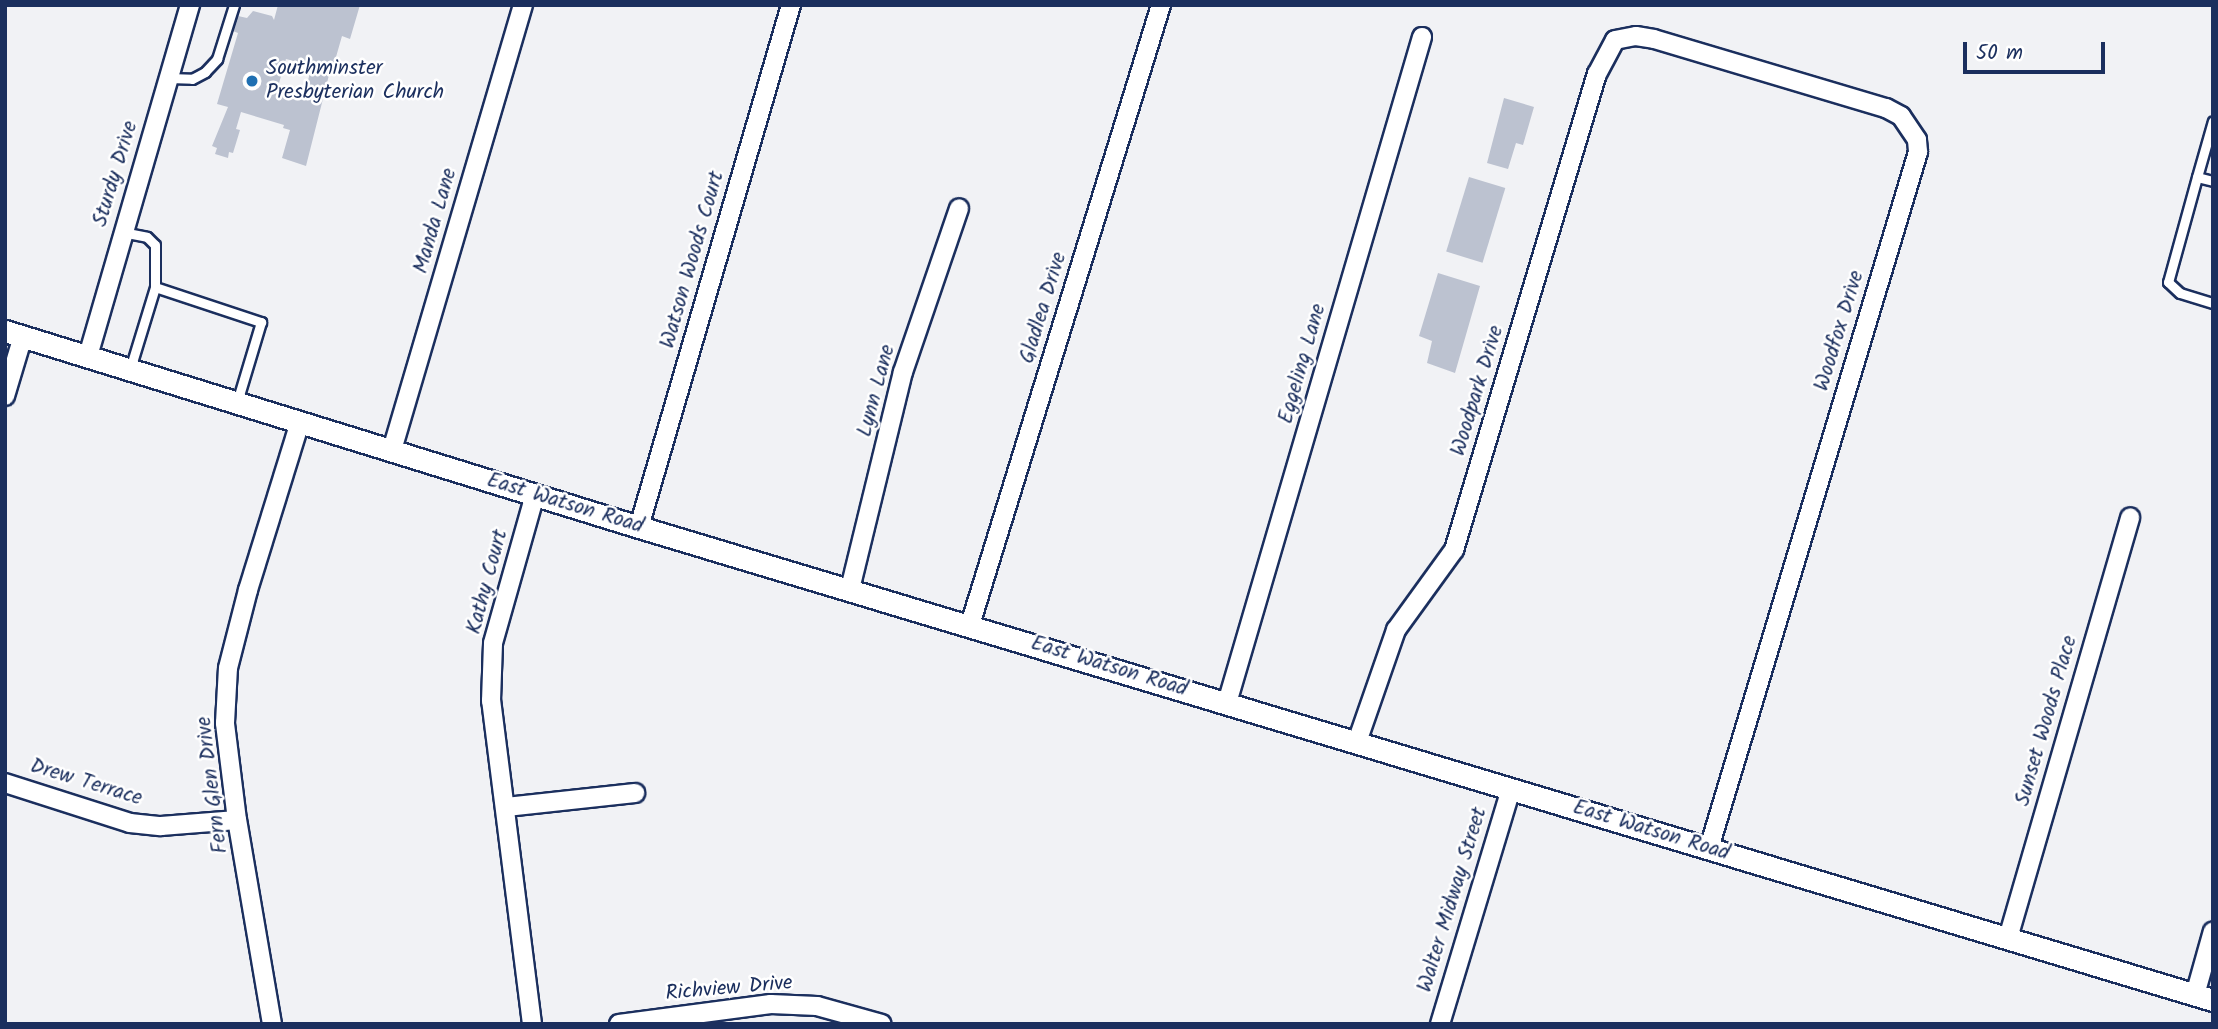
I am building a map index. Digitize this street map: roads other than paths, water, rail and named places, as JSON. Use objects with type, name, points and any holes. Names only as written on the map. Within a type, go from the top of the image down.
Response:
[{"type":"street","name":"Sturdy Drive","points":[[88,356],[190,5]]},
{"type":"street","name":"Manda Lane","points":[[392,450],[523,5]]},
{"type":"street","name":"Watson Woods Court","points":[[639,527],[791,5]]},
{"type":"street","name":"Gladlea Drive","points":[[971,625],[1161,5]]},
{"type":"street","name":"Woodfox Drive","points":[[1615,40],[1636,36],[1654,39],[1886,108],[1901,116],[1917,140],[1918,152],[1709,848]]},
{"type":"street","name":"Eggeling Lane","points":[[1227,703],[1422,37]]},
{"type":"street","name":"Woodpark Drive","points":[[1357,742],[1396,630],[1454,551],[1597,74],[1615,40]]},
{"type":"street","name":"Lynn Lane","points":[[850,589],[903,372],[959,208]]},
{"type":"street","name":"East Watson Road","points":[[14,333],[639,527],[2204,998]]},
{"type":"street","points":[[5,396],[14,333]]},
{"type":"street","name":"Fern Glen Drive","points":[[272,1024],[237,820],[225,723],[228,668],[248,590],[300,422]]},
{"type":"street","name":"Kathy Court","points":[[532,1024],[491,701],[493,643],[535,495]]},
{"type":"street","name":"Sunset Woods Place","points":[[2008,938],[2130,517]]},
{"type":"street","name":"Drew Terrace","points":[[5,783],[130,823],[160,826],[237,820]]},
{"type":"street","name":"Walter Midway Street","points":[[1440,1024],[1511,789]]},
{"type":"street","points":[[506,807],[635,793]]},
{"type":"street","points":[[2204,998],[2213,931]]},
{"type":"street","name":"Richview Drive","points":[[619,1024],[771,1004],[817,1006],[882,1024]]},
{"type":"lane","points":[[169,78],[192,79],[205,72],[217,59],[234,5]]},
{"type":"lane","points":[[2213,121],[2168,282],[2180,293],[2213,303]]},
{"type":"lane","points":[[2197,177],[2213,181]]},
{"type":"lane","points":[[122,232],[147,237],[155,245],[155,287],[130,369]]},
{"type":"lane","points":[[155,287],[261,322],[237,402]]},
{"type":"place","name":"Southminster Presbyterian Church","points":[[252,81]]}]
